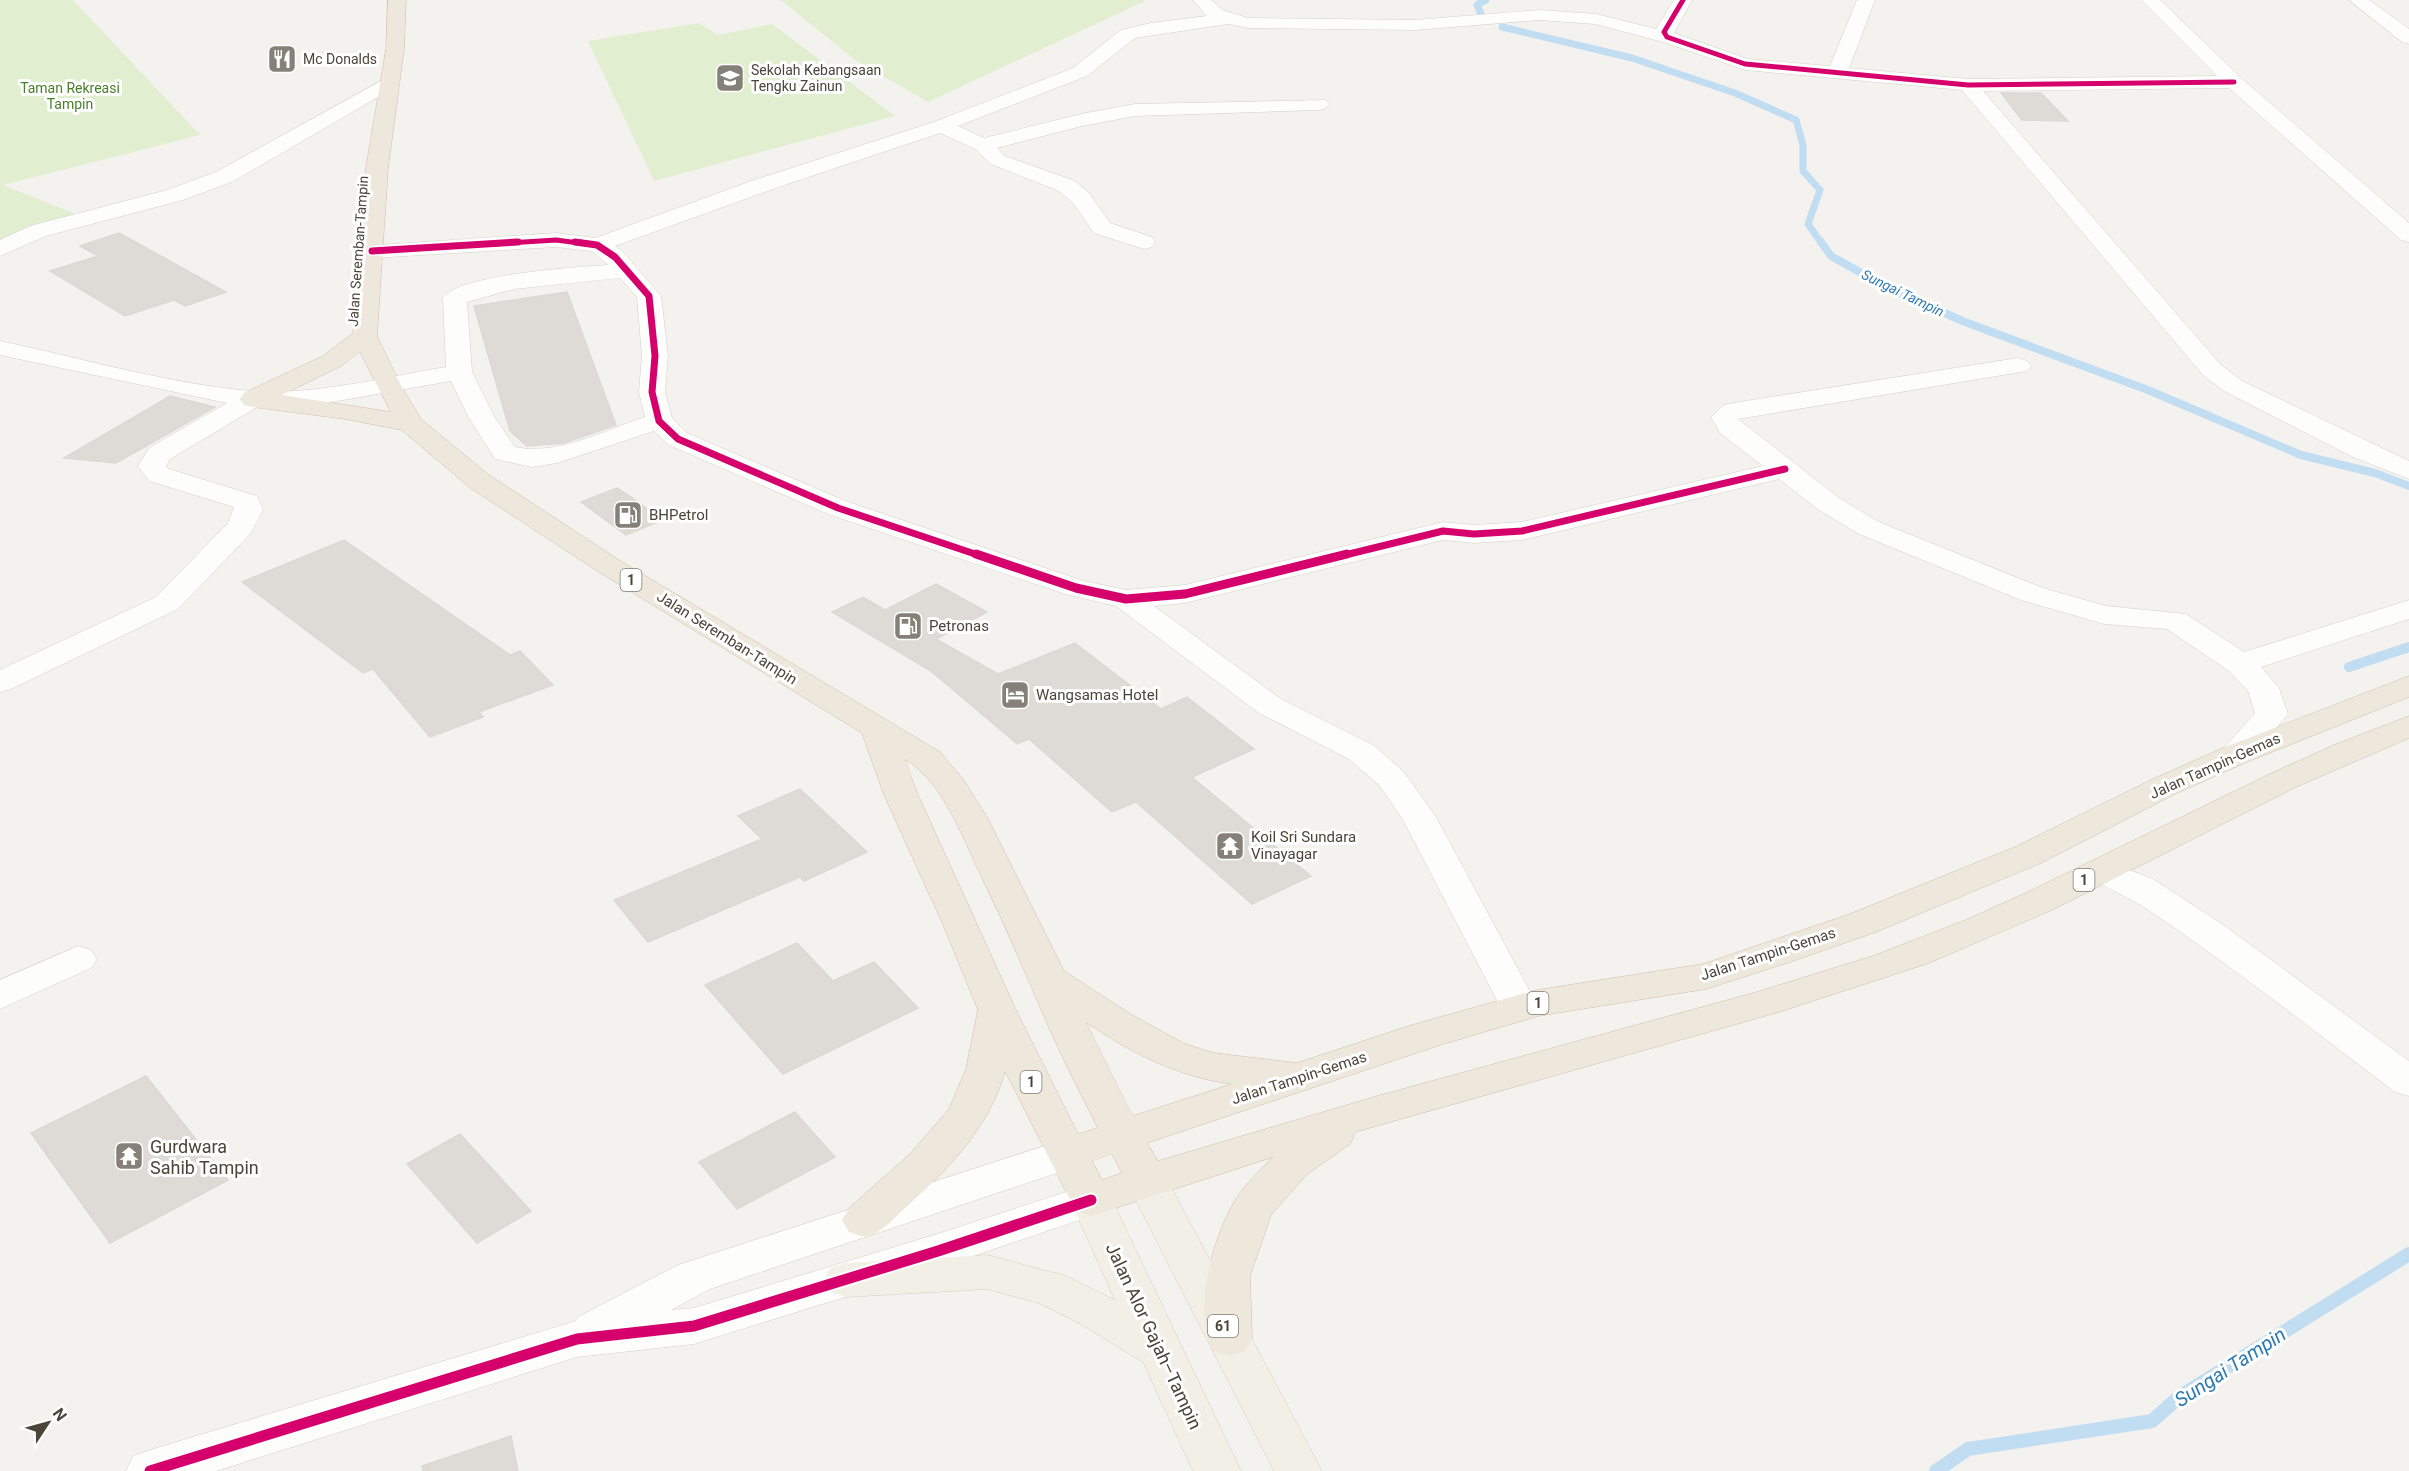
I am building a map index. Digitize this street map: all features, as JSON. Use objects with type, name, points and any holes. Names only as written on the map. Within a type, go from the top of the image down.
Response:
[{"type":"highway","name":"Jalan Seremban-Tampin","points":[[397,0],[395,49],[377,168],[365,336],[388,386],[411,424],[479,481],[609,566],[878,731]]},
{"type":"highway","points":[[253,399],[332,361],[365,336]]},
{"type":"highway","points":[[253,399],[345,411],[411,424]]},
{"type":"highway","name":"Jalan Tampin-Gemas","points":[[1066,1154],[1426,1035],[1520,1008],[1706,976],[1863,922],[2028,855],[2166,786],[2235,755],[2409,686]]},
{"type":"highway","name":"1","points":[[878,731],[901,795],[956,912],[997,1010],[1066,1154],[1091,1200],[1359,1117],[1812,989],[1917,954],[2022,910],[2103,871],[2158,840],[2343,751],[2409,726]]},
{"type":"highway","name":"1","points":[[878,731],[928,759],[944,776],[983,844],[1051,980],[1059,1005],[1147,1181]]},
{"type":"highway","points":[[2028,855],[2076,862],[2103,871]]},
{"type":"highway","points":[[1051,980],[1140,1038],[1189,1061],[1231,1070],[1304,1076]]},
{"type":"highway","points":[[864,1220],[919,1169],[947,1139],[973,1104],[987,1067],[997,1010]]},
{"type":"highway","points":[[1229,1338],[1228,1276],[1252,1208],[1292,1164],[1359,1117]]},
{"type":"main road","name":"61","points":[[1147,1181],[1298,1471]]},
{"type":"main road","name":"Jalan Alor Gajah–Tampin","points":[[1091,1200],[1217,1471]]},
{"type":"main road","points":[[846,1280],[987,1272],[1050,1288],[1095,1310],[1158,1348]]},
{"type":"street","points":[[1202,0],[1211,12],[1228,19],[1248,23],[1414,25],[1540,15],[1596,19],[1642,32],[1667,36],[1745,64],[1968,85],[2234,82]]},
{"type":"street","points":[[1667,36],[1664,32],[1683,0]]},
{"type":"street","points":[[1837,73],[1866,0]]},
{"type":"street","points":[[2150,0],[2234,82],[2406,229]]},
{"type":"street","points":[[2358,0],[2407,36]]},
{"type":"street","points":[[597,245],[765,184],[941,126],[1080,72],[1128,34],[1151,28],[1228,19]]},
{"type":"street","points":[[0,249],[38,231],[175,195],[224,177],[390,82]]},
{"type":"street","points":[[1968,85],[2212,370],[2233,386],[2362,451],[2409,471]]},
{"type":"street","points":[[982,145],[1081,120],[1126,112],[1319,104]]},
{"type":"street","points":[[941,126],[982,145],[998,160],[1076,192],[1102,228],[1144,242]]},
{"type":"street","points":[[372,251],[556,240],[597,245],[615,257],[650,296],[655,356],[652,392],[659,421],[678,439],[838,508],[1076,588],[1126,599],[1185,594],[1443,531],[1474,534],[1522,531],[1785,469]]},
{"type":"street","points":[[627,270],[490,287],[466,292],[455,298],[459,372],[482,418],[505,453],[532,459],[557,455],[659,421]]},
{"type":"street","points":[[0,348],[197,391],[253,399],[326,395],[459,372]]},
{"type":"street","points":[[2018,366],[1733,411],[1724,417],[1729,427],[1829,504],[1869,528],[2032,594],[2104,615],[2175,620],[2240,664],[2263,688],[2272,714],[2235,755]]},
{"type":"street","points":[[0,682],[167,603],[241,527],[249,510],[247,502],[159,475],[152,466],[159,454],[253,399]]},
{"type":"street","points":[[1126,599],[1270,706],[1361,752],[1391,778],[1419,817],[1520,1008]]},
{"type":"street","points":[[2240,664],[2409,609]]},
{"type":"street","points":[[2103,871],[2140,887],[2209,933],[2409,1082]]},
{"type":"street","points":[[0,996],[78,958]]},
{"type":"street","points":[[150,1471],[577,1339],[694,1277],[1066,1154]]},
{"type":"street","points":[[577,1339],[694,1326],[846,1280],[1091,1200]]},
{"type":"green space","name":"Taman Rekreasi Tampin","points":[[0,0],[73,0],[200,135],[3,185],[83,217],[0,254]]},
{"type":"green space","points":[[781,0],[1145,1],[928,102],[855,60]]},
{"type":"green space","name":"Sekolah Kebangsaan Tengku Zainun","points":[[699,23],[718,35],[772,24],[895,116],[654,181],[588,41]]},
{"type":"building","points":[[2001,93],[2041,93],[2068,121],[2022,120]]},
{"type":"building","points":[[119,233],[226,292],[185,306],[174,300],[125,316],[50,271],[98,256],[80,246]]},
{"type":"building","points":[[567,292],[616,425],[564,443],[527,446],[510,431],[474,306]]},
{"type":"building","points":[[170,396],[215,407],[116,463],[64,458]]},
{"type":"building","name":"BHPetrol","points":[[617,488],[663,520],[626,535],[581,502]]},
{"type":"building","points":[[344,540],[510,655],[520,651],[553,685],[479,712],[483,717],[430,737],[373,669],[363,673],[242,582]]},
{"type":"building","points":[[936,584],[987,612],[936,639],[998,674],[1075,643],[1161,709],[1187,697],[1254,749],[1192,777],[1311,876],[1252,904],[1136,802],[1112,812],[1029,739],[1017,744],[931,671],[832,612],[863,597],[885,610]]},
{"type":"building","points":[[800,789],[867,852],[804,881],[800,877],[648,942],[614,900],[762,839],[738,816]]},
{"type":"building","points":[[797,943],[833,981],[874,962],[918,1008],[783,1074],[705,985]]},
{"type":"building","name":"Gurdwara Sahib Tampin","points":[[146,1076],[228,1180],[110,1243],[31,1133]]},
{"type":"building","points":[[795,1112],[835,1157],[737,1209],[699,1162]]},
{"type":"building","points":[[460,1134],[531,1211],[477,1243],[407,1164]]},
{"type":"building","points":[[511,1436],[518,1471],[423,1471],[422,1466]]},
{"type":"waterway","name":"Sungai Tampin","points":[[1483,18],[1477,5],[1486,0]]},
{"type":"waterway","name":"Sungai Tampin","points":[[1502,27],[1632,58],[1735,93],[1796,120],[1803,145],[1803,171],[1820,190],[1808,224],[1822,244]]},
{"type":"waterway","name":"Sungai Tampin","points":[[1821,242],[1831,256],[1890,289],[1965,322],[2148,390],[2301,455],[2375,473],[2409,486]]},
{"type":"waterway","points":[[2349,667],[2409,647]]},
{"type":"waterway","name":"Sungai Tampin","points":[[1936,1471],[1968,1449],[2152,1421],[2179,1397],[2409,1254]]},
{"type":"cycle path","points":[[1683,0],[1664,32],[1667,37],[1745,64],[1968,85],[2234,82]]},
{"type":"cycle path","points":[[372,251],[556,240],[597,245],[615,257],[649,296],[655,356],[652,392],[659,421],[678,439],[838,508],[1076,588],[1126,599],[1185,594],[1443,531],[1474,534],[1522,531],[1785,469]]},
{"type":"cycle path","points":[[150,1471],[577,1339],[694,1326],[938,1251],[1091,1200]]},
{"type":"place","name":"Mc Donalds","points":[[282,59]]},
{"type":"place","name":"Sekolah Kebangsaan Tengku Zainun","points":[[730,78]]},
{"type":"place","name":"BHPetrol","points":[[628,515]]},
{"type":"place","name":"Petronas","points":[[908,626]]},
{"type":"place","name":"Wangsamas Hotel","points":[[1015,695]]},
{"type":"place","name":"Koil Sri Sundara Vinayagar","points":[[1230,846]]},
{"type":"place","name":"Gurdwara Sahib Tampin","points":[[129,1156]]}]
